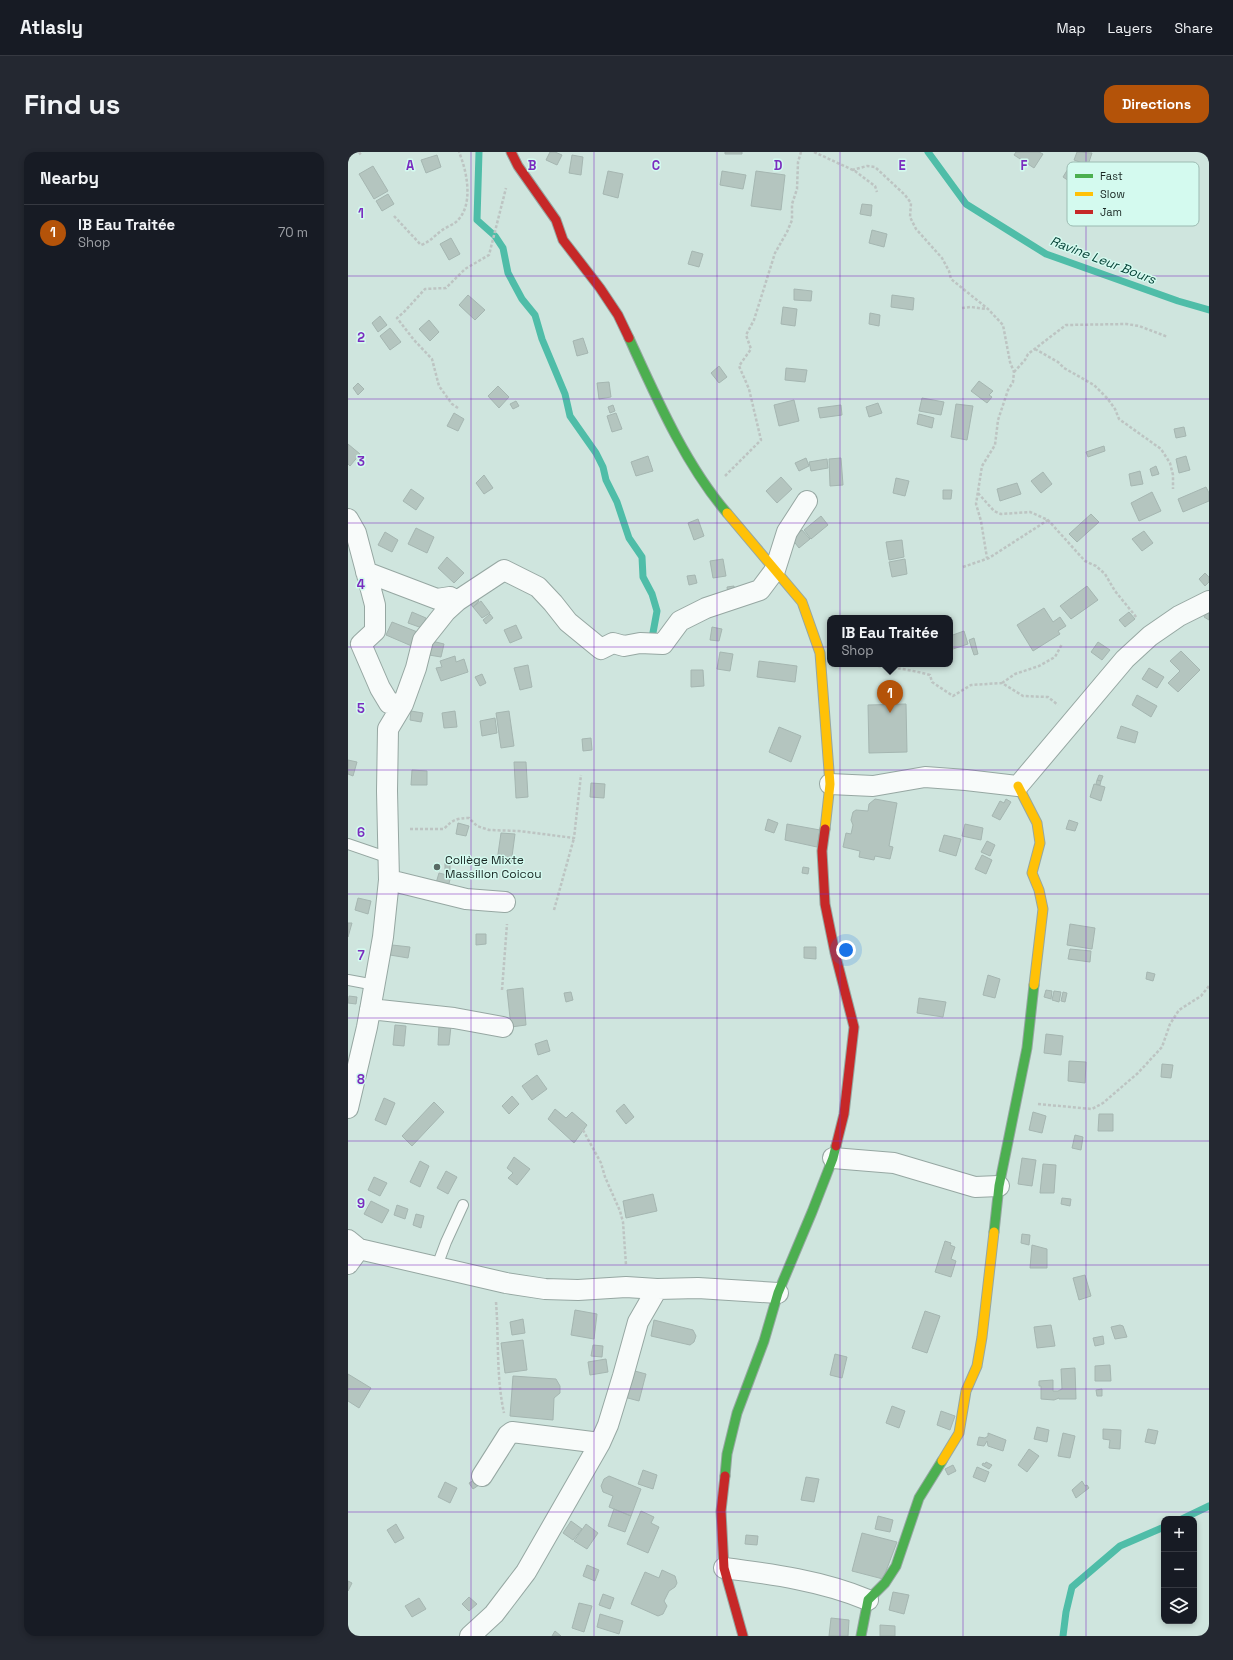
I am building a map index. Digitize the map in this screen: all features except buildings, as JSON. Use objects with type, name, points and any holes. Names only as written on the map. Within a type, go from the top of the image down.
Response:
[{"type":"street","points":[[513,154],[518,166],[556,220],[563,240],[600,288],[618,315],[664,411],[710,492],[802,602],[820,653],[830,784],[822,851],[825,904],[835,953],[854,1027],[844,1114],[833,1158],[778,1293],[764,1342],[737,1413],[727,1454],[721,1511],[724,1568],[743,1636]]},
{"type":"street","points":[[348,1108],[367,1027],[383,937],[389,880],[387,829],[388,729],[403,704],[416,668],[422,640],[446,611],[457,601],[504,570],[538,587],[553,602],[568,622],[601,649],[613,642],[624,646],[640,643],[663,644],[680,621],[706,608],[760,590],[775,570],[787,532],[807,501]]},
{"type":"street","points":[[348,519],[356,533],[375,605],[375,631],[361,644],[380,688],[389,703],[403,704]]},
{"type":"street","points":[[366,572],[437,599],[450,597],[457,601]]},
{"type":"street","points":[[1018,786],[1125,659],[1150,636],[1180,616],[1209,601]]},
{"type":"street","points":[[830,784],[873,786],[925,777],[1018,786]]},
{"type":"street","points":[[861,1636],[868,1600],[885,1583],[896,1566],[919,1498],[959,1433],[966,1391],[977,1366],[982,1337],[999,1186],[1027,1048],[1043,909],[1039,890],[1032,874],[1040,843],[1037,823],[1018,786]]},
{"type":"street","points":[[389,880],[466,899],[505,902]]},
{"type":"street","points":[[370,1009],[454,1018],[502,1027]]},
{"type":"street","points":[[833,1158],[894,1163],[975,1187],[999,1186]]},
{"type":"street","points":[[352,1251],[437,1266],[506,1283],[545,1289],[578,1290],[626,1287],[657,1289],[698,1288],[778,1293]]},
{"type":"street","points":[[470,1636],[494,1614],[526,1572],[600,1443],[621,1383],[638,1322],[657,1289]]},
{"type":"street","points":[[482,1476],[508,1435],[517,1432],[600,1443]]},
{"type":"street","points":[[724,1568],[769,1574],[807,1582],[868,1600]]},
{"type":"lane","points":[[348,844],[389,858]]},
{"type":"lane","points":[[348,980],[375,985]]},
{"type":"lane","points":[[437,1266],[463,1205]]},
{"type":"path","points":[[394,216],[421,245],[430,241],[441,231],[457,221],[465,208],[467,197],[463,162],[459,152]]},
{"type":"path","points":[[710,492],[761,440],[749,389],[739,366],[751,349],[746,335],[754,320],[775,253],[788,232],[792,220],[792,204],[797,189],[798,162],[801,152]]},
{"type":"path","points":[[814,152],[852,170],[875,186],[877,192]]},
{"type":"path","points":[[458,408],[452,404],[439,386],[432,359],[414,340],[397,318],[424,289],[446,288],[465,269],[489,254],[503,196],[512,170],[513,154]]},
{"type":"path","points":[[852,170],[867,166],[875,167],[906,195],[911,203],[910,217],[916,229],[942,258],[949,271],[951,279],[988,309],[1003,325],[1010,362],[1014,372],[1013,382],[1008,390],[998,420],[995,445],[982,466],[976,504],[981,521],[987,558]]},
{"type":"path","points":[[962,308],[971,307],[988,309]]},
{"type":"path","points":[[1014,372],[1025,360],[1028,354],[1066,325],[1126,324],[1139,326],[1168,336]]},
{"type":"path","points":[[1035,349],[1094,385],[1115,409],[1119,419],[1162,449],[1170,463],[1173,475],[1173,489]]},
{"type":"path","points":[[978,492],[994,511],[1001,514],[1030,512],[1048,520],[1085,562],[1096,566],[1105,574],[1150,636]]},
{"type":"path","points":[[963,567],[987,558],[1048,520]]},
{"type":"path","points":[[886,667],[930,675],[932,682],[953,696],[971,685],[1002,683],[1015,674],[1047,662],[1055,657],[1062,644]]},
{"type":"path","points":[[1002,683],[1023,696],[1048,697],[1060,706],[1072,722]]},
{"type":"path","points":[[554,910],[574,838],[581,775]]},
{"type":"path","points":[[387,829],[444,829],[451,821],[460,818],[469,818],[476,826],[489,830],[574,838]]},
{"type":"path","points":[[502,990],[508,935],[505,902]]},
{"type":"path","points":[[1014,1113],[1036,1104],[1092,1108],[1103,1103],[1138,1073],[1162,1047],[1170,1024],[1179,1010],[1201,996],[1209,986]]},
{"type":"path","points":[[583,1130],[601,1162],[605,1176],[620,1211],[623,1222],[626,1257],[626,1287]]},
{"type":"path","points":[[506,1283],[496,1298],[498,1335],[496,1352],[501,1398],[506,1422],[517,1432]]},
{"type":"waterway","points":[[479,152],[477,220],[495,236],[503,248],[508,273],[522,299],[535,315],[542,339],[565,394],[570,416],[596,453],[603,467],[606,480],[617,502],[629,538],[642,557],[643,577],[652,594],[657,611],[652,638]]},
{"type":"waterway","name":"Ravine Leur Bours","points":[[928,152],[966,204],[1046,254],[1178,301],[1209,310]]},
{"type":"waterway","name":"Ravine Leur Bours","points":[[1188,1516],[1209,1506]]},
{"type":"waterway","name":"Ravine Leur Bours","points":[[1063,1636],[1066,1612],[1072,1587],[1120,1546],[1161,1528]]},
{"type":"traffic: fast","points":[[629,338],[672,429],[698,473],[727,513]]},
{"type":"traffic: fast","points":[[994,1232],[999,1186],[1027,1048],[1034,985]]},
{"type":"traffic: fast","points":[[725,1476],[727,1454],[737,1413],[764,1341],[778,1293],[812,1212],[833,1158],[836,1146]]},
{"type":"traffic: fast","points":[[861,1636],[868,1600],[885,1583],[896,1566],[919,1498],[942,1461]]},
{"type":"traffic: slow","points":[[727,513],[802,602],[820,653],[830,784],[825,829]]},
{"type":"traffic: slow","points":[[1018,786],[1037,823],[1040,843],[1032,873],[1039,890],[1043,909],[1034,985]]},
{"type":"traffic: slow","points":[[942,1461],[959,1433],[966,1391],[977,1366],[982,1337],[994,1232]]},
{"type":"traffic: jam","points":[[511,152],[518,166],[556,220],[563,240],[600,288],[618,315],[629,338]]},
{"type":"traffic: jam","points":[[825,829],[822,851],[825,904],[835,953],[854,1027],[844,1114],[836,1146]]},
{"type":"traffic: jam","points":[[725,1476],[721,1511],[724,1568],[743,1636]]},
{"type":"place","name":"IB Eau Traitée","points":[[890,713]]},
{"type":"place","name":"Collège Mixte Massillon Coicou","points":[[437,867]]}]
